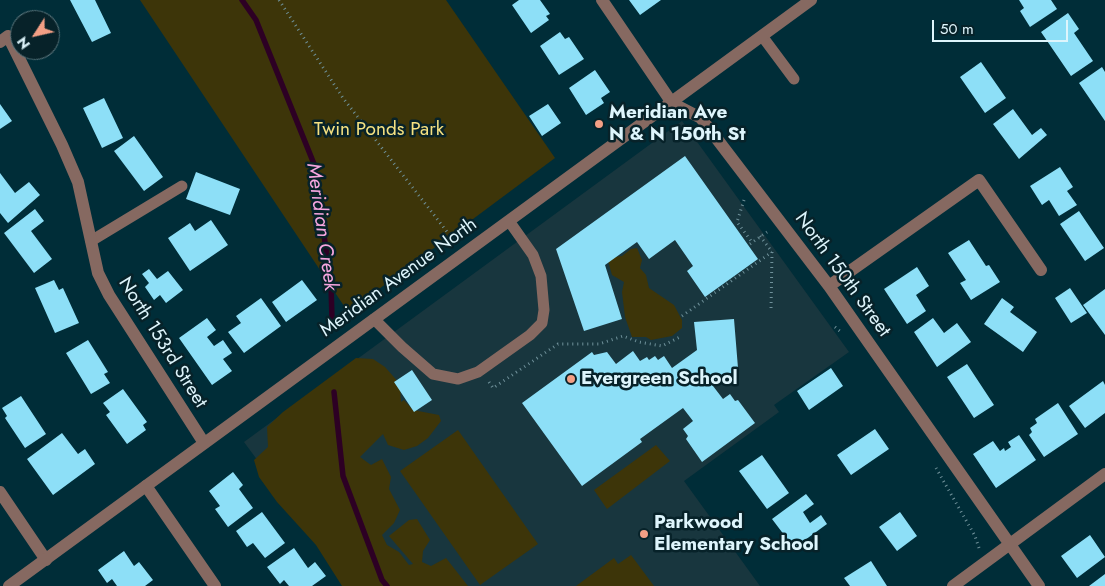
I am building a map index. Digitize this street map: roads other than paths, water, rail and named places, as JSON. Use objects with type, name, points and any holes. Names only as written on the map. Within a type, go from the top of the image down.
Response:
[{"type":"street","name":"North 150th Street","points":[[602,0],[672,103],[701,118],[829,286],[1039,586]]},
{"type":"street","name":"Meridian Avenue North","points":[[9,586],[811,0]]},
{"type":"street","name":"North 153rd Street","points":[[4,39],[78,182],[98,273],[108,295],[204,443]]},
{"type":"street","points":[[829,286],[979,180],[1041,270]]},
{"type":"street","points":[[953,586],[1105,474]]},
{"type":"street","points":[[146,486],[215,586]]},
{"type":"street","points":[[0,492],[46,560]]},
{"type":"lane","points":[[762,36],[794,79]]},
{"type":"lane","points":[[91,241],[182,186]]},
{"type":"lane","points":[[374,319],[402,348],[433,374],[458,379],[478,372],[530,335],[542,323],[544,310],[541,276],[533,255],[509,221]]},
{"type":"waterway","name":"Meridian Creek","points":[[242,0],[256,20],[314,164],[331,285],[332,319]]},
{"type":"waterway","name":"Meridian Creek","points":[[334,392],[343,476],[382,580],[387,586]]},
{"type":"place","name":"Meridian Ave N & N 150th St","points":[[599,124]]},
{"type":"place","name":"Evergreen School","points":[[571,379]]},
{"type":"place","name":"Parkwood Elementary School","points":[[644,534]]},
{"type":"park label","name":"Twin Ponds Park","points":[[379,130]]}]
